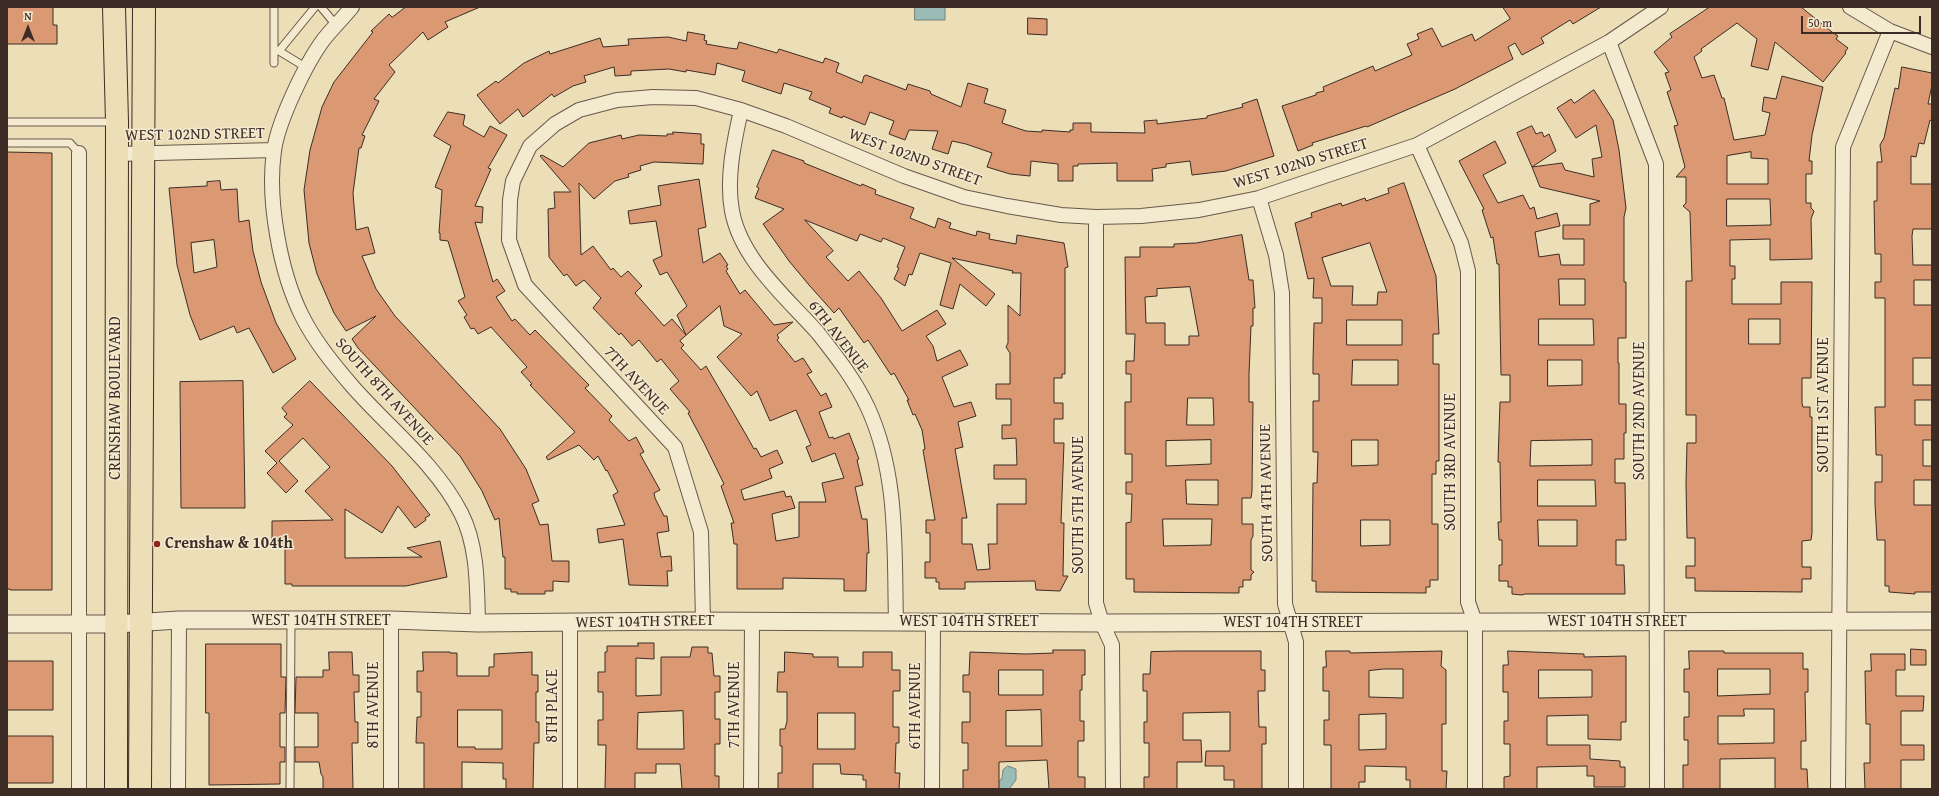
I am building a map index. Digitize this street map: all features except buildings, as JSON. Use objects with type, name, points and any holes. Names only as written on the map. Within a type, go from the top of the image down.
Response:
[{"type":"main road","name":"CRENSHAW BOULEVARD","points":[[114,7],[117,122],[116,789]]},
{"type":"main road","name":"CRENSHAW BOULEVARD","points":[[140,789],[144,7]]},
{"type":"street","name":"SOUTH 8TH AVENUE","points":[[352,7],[324,40],[307,68],[285,114],[274,150],[274,216],[280,252],[290,286],[302,316],[324,351],[354,388],[424,462],[452,496],[462,514],[472,545],[477,577],[478,623]]},
{"type":"street","name":"WEST 102ND STREET","points":[[513,181],[530,146],[541,135],[567,117],[597,104],[635,98],[674,96],[696,98],[741,110],[786,126],[904,176],[964,197],[1030,210],[1096,217],[1141,216],[1199,210],[1259,198],[1417,145],[1609,42],[1661,7]]},
{"type":"street","points":[[1850,7],[1890,31],[1932,46]]},
{"type":"street","name":"SOUTH 1ST AVENUE","points":[[1838,789],[1843,148],[1890,31]]},
{"type":"street","name":"SOUTH 2ND AVENUE","points":[[1609,42],[1656,164],[1658,622],[1657,789]]},
{"type":"street","name":"6TH AVENUE","points":[[741,110],[733,147],[730,184],[732,212],[743,242],[771,283],[817,333],[847,369],[868,408],[883,446],[890,476],[893,507],[896,622]]},
{"type":"street","name":"SOUTH 3RD AVENUE","points":[[1417,145],[1461,244],[1468,270],[1468,602],[1475,622],[1475,789]]},
{"type":"street","name":"WEST 102ND STREET","points":[[117,154],[144,152],[274,150]]},
{"type":"street","points":[[79,789],[78,624],[80,153]]},
{"type":"street","name":"7TH AVENUE","points":[[513,181],[510,200],[508,240],[525,285],[675,447],[701,532],[703,621]]},
{"type":"street","name":"SOUTH 4TH AVENUE","points":[[1259,198],[1276,255],[1282,292],[1285,604],[1296,642],[1296,789]]},
{"type":"street","name":"SOUTH 5TH AVENUE","points":[[1096,217],[1096,603],[1102,623],[1112,645],[1113,789]]},
{"type":"street","points":[[178,789],[179,620]]},
{"type":"street","name":"WEST 104TH STREET","points":[[7,624],[116,624],[179,620],[391,620],[478,623],[703,621],[1102,623],[1839,623],[1932,621]]},
{"type":"street","name":"8TH AVENUE","points":[[391,620],[391,789]]},
{"type":"street","name":"7TH AVENUE","points":[[751,789],[752,622]]},
{"type":"street","name":"6TH AVENUE","points":[[932,789],[933,622]]},
{"type":"street","name":"8TH PLACE","points":[[570,623],[570,789]]},
{"type":"lane","points":[[274,7],[274,63]]},
{"type":"lane","points":[[307,68],[279,51],[315,7]]},
{"type":"lane","points":[[321,7],[336,25]]},
{"type":"lane","points":[[7,122],[117,122]]},
{"type":"lane","points":[[7,143],[70,143],[80,153]]},
{"type":"lane","points":[[290,789],[291,621]]},
{"type":"water","points":[[915,7],[945,7],[945,20],[915,20]]},
{"type":"water","points":[[1008,766],[1016,769],[1016,780],[1009,789],[999,789],[998,783],[1002,778],[1003,770]]},
{"type":"place","name":"Crenshaw & 104th","points":[[157,544]]}]
